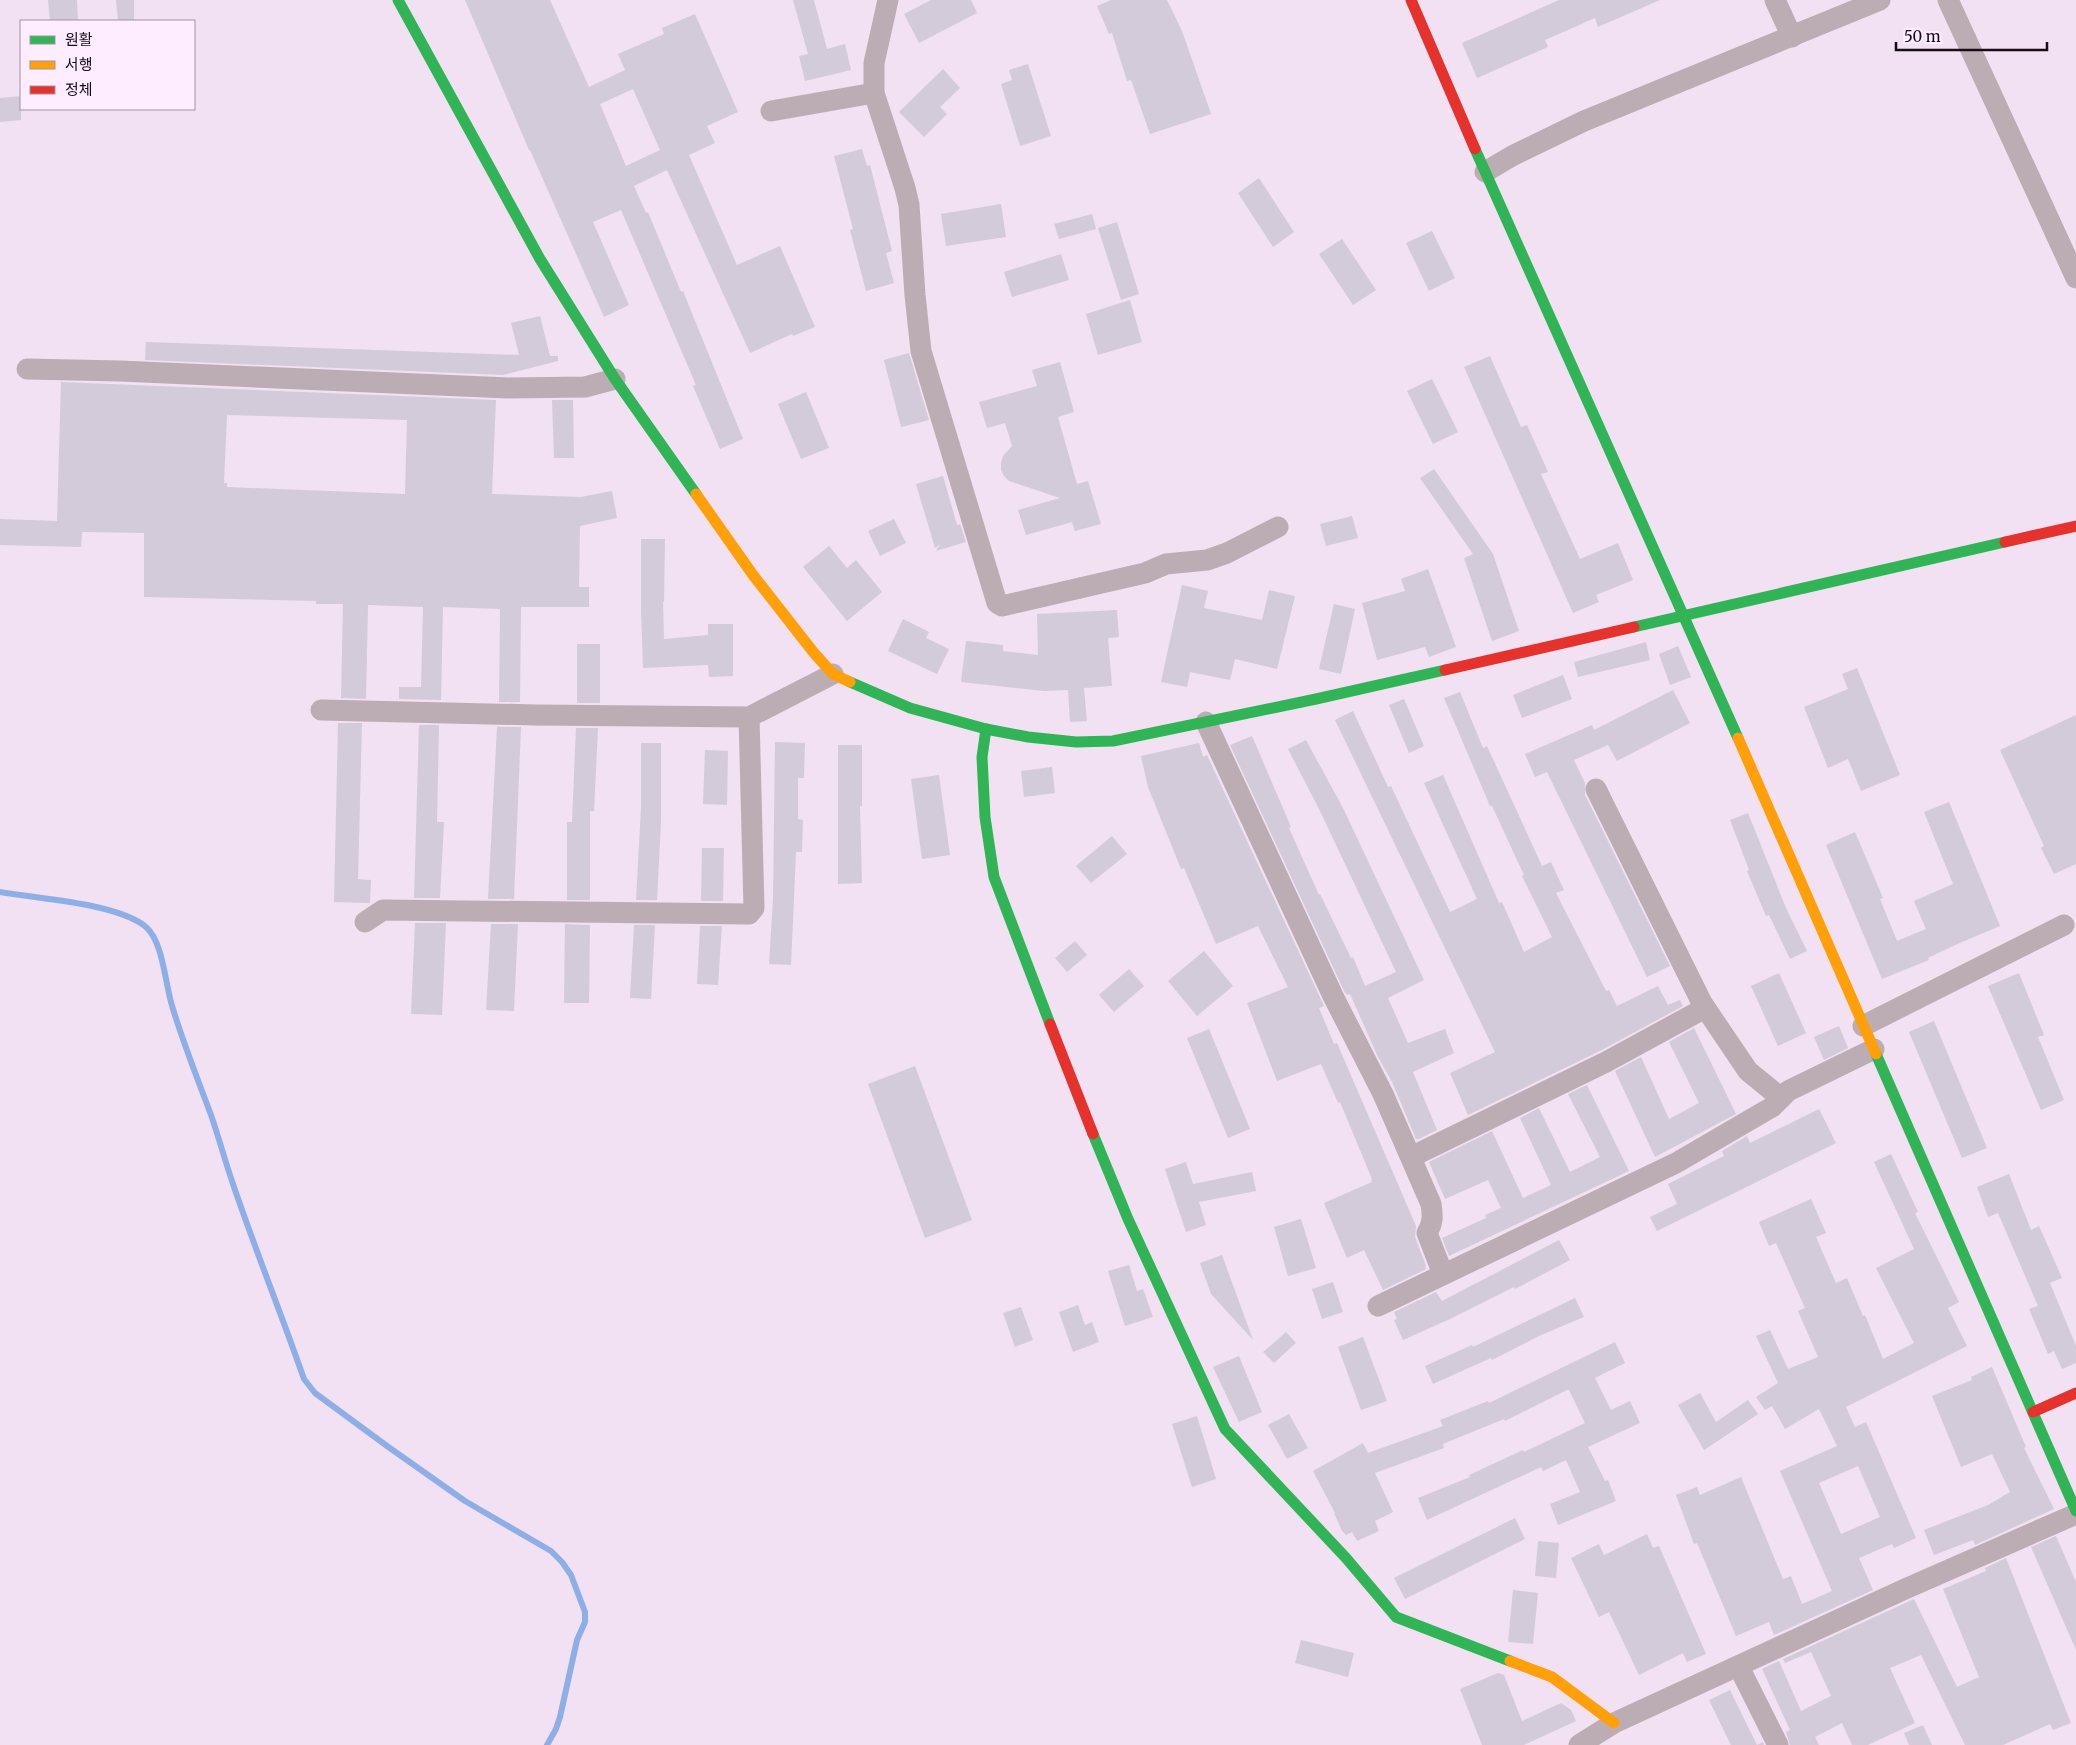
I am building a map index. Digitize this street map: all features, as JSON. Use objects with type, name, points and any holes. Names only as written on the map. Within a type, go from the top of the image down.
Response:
[{"type":"street","points":[[398,0],[540,259],[615,379],[773,602],[833,674],[910,708],[986,729],[1028,737],[1066,741],[1113,741],[1316,699],[2076,526]]},
{"type":"street","points":[[888,0],[874,62],[874,93],[909,205],[921,351],[997,603],[1002,606],[1145,573],[1166,564],[1207,560],[1227,553],[1278,527]]},
{"type":"street","points":[[1411,0],[1485,172],[1776,824],[2076,1513],[1905,1589],[1614,1723],[1579,1745]]},
{"type":"street","points":[[1775,0],[1792,37]]},
{"type":"street","points":[[1485,172],[1512,156],[1584,121],[1880,0]]},
{"type":"street","points":[[1948,0],[2076,278]]},
{"type":"street","points":[[771,111],[874,93]]},
{"type":"street","points":[[27,369],[508,388],[585,387],[615,379]]},
{"type":"street","points":[[321,710],[749,717],[833,674]]},
{"type":"street","points":[[365,922],[382,910],[749,914],[754,908],[749,717]]},
{"type":"street","points":[[1206,722],[1333,996],[1383,1094],[1411,1157],[1431,1204],[1432,1225],[1427,1233],[1443,1274]]},
{"type":"street","points":[[986,729],[982,757],[985,817],[994,878],[1067,1070],[1128,1219],[1225,1429],[1346,1558],[1396,1617],[1552,1677],[1614,1723]]},
{"type":"street","points":[[1596,789],[1705,1008],[1748,1072],[1781,1098]]},
{"type":"street","points":[[1863,1026],[2064,925]]},
{"type":"street","points":[[1411,1157],[1606,1062],[1705,1008]]},
{"type":"street","points":[[1378,1306],[1676,1163],[1772,1107],[1788,1091],[1874,1049]]},
{"type":"street","points":[[2033,1412],[2076,1393]]},
{"type":"street","points":[[1739,1667],[1778,1745]]},
{"type":"building","points":[[48,0],[77,0],[78,20],[50,20]]},
{"type":"building","points":[[116,0],[134,0],[134,20],[118,20]]},
{"type":"building","points":[[465,0],[550,0],[589,87],[625,70],[618,54],[664,34],[662,28],[695,14],[738,112],[707,126],[715,143],[689,155],[737,265],[780,246],[815,327],[793,336],[792,334],[750,353],[667,170],[634,186],[646,213],[648,212],[681,292],[683,291],[743,439],[720,449],[693,386],[696,385],[621,210],[593,222],[629,305],[604,317],[529,150]],"holes":[[[633,89],[660,150],[626,166],[600,104]]]},
{"type":"building","points":[[793,0],[814,0],[827,49],[845,44],[851,70],[805,81],[799,56],[808,54]]},
{"type":"building","points":[[931,0],[971,0],[977,13],[919,43],[904,14]]},
{"type":"building","points":[[1111,0],[1167,0],[1182,31],[1211,114],[1150,134],[1131,80],[1127,81],[1112,33],[1109,34],[1097,6]]},
{"type":"building","points":[[1559,0],[1660,0],[1598,27],[1595,18],[1545,40],[1548,47],[1477,78],[1462,43]]},
{"type":"building","points":[[1028,64],[1051,136],[1020,146],[1001,84],[1012,80],[1009,70]]},
{"type":"building","points":[[943,69],[960,88],[940,107],[947,114],[924,137],[899,112]]},
{"type":"building","points":[[20,96],[21,120],[0,122],[0,98]]},
{"type":"building","points":[[862,149],[867,166],[870,165],[892,251],[886,253],[894,283],[866,291],[850,230],[853,229],[834,156]]},
{"type":"building","points":[[1259,178],[1294,232],[1273,247],[1238,193]]},
{"type":"building","points":[[1001,204],[1006,237],[946,246],[941,214]]},
{"type":"building","points":[[1092,214],[1096,229],[1059,239],[1054,224]]},
{"type":"building","points":[[1117,222],[1139,294],[1121,300],[1098,228]]},
{"type":"building","points":[[1432,231],[1455,278],[1429,291],[1406,243]]},
{"type":"building","points":[[1342,239],[1376,290],[1353,305],[1319,254]]},
{"type":"building","points":[[1061,254],[1069,280],[1012,297],[1004,272]]},
{"type":"building","points":[[1130,300],[1142,342],[1098,355],[1086,314]]},
{"type":"building","points":[[540,316],[550,356],[558,356],[558,361],[503,375],[145,360],[146,342],[519,355],[511,323]]},
{"type":"building","points":[[909,353],[929,420],[901,427],[884,360]]},
{"type":"building","points":[[1490,356],[1521,427],[1527,425],[1548,472],[1541,474],[1580,559],[1618,543],[1633,580],[1596,595],[1599,602],[1573,613],[1464,367]]},
{"type":"building","points":[[1060,362],[1074,412],[1058,417],[1077,484],[1088,481],[1101,524],[1075,531],[1072,522],[1026,535],[1018,510],[1060,498],[1009,481],[1004,476],[1001,470],[1001,463],[1003,456],[1012,446],[1005,423],[987,428],[979,402],[1037,386],[1032,370]]},
{"type":"building","points":[[1432,379],[1458,432],[1433,444],[1407,391]]},
{"type":"building","points":[[61,382],[496,400],[492,494],[581,497],[612,491],[617,518],[580,526],[579,587],[589,587],[589,607],[521,607],[520,702],[499,702],[500,609],[443,607],[441,700],[399,699],[399,687],[421,687],[423,607],[368,605],[366,699],[341,698],[343,604],[316,604],[316,601],[144,597],[144,533],[82,532],[81,547],[0,545],[0,519],[57,521]],"holes":[[[227,415],[407,420],[405,494],[227,487],[227,483],[224,483]]]},
{"type":"building","points":[[806,392],[829,448],[801,459],[778,404]]},
{"type":"building","points":[[552,400],[573,400],[574,458],[554,458]]},
{"type":"building","points":[[1434,469],[1493,554],[1519,631],[1492,641],[1464,558],[1473,554],[1420,478]]},
{"type":"building","points":[[943,476],[957,525],[960,524],[966,542],[936,551],[940,544],[935,548],[916,484]]},
{"type":"building","points":[[1352,516],[1358,538],[1326,546],[1320,524]]},
{"type":"building","points":[[894,519],[906,543],[880,556],[868,531]]},
{"type":"building","points":[[641,539],[665,539],[664,639],[708,635],[708,624],[733,624],[733,676],[709,677],[708,665],[643,668]]},
{"type":"building","points":[[829,546],[847,568],[856,560],[882,592],[847,621],[803,567]]},
{"type":"building","points":[[1428,569],[1456,647],[1429,657],[1425,647],[1377,660],[1362,603],[1405,591],[1401,579]]},
{"type":"building","points":[[1182,585],[1208,591],[1204,608],[1262,620],[1269,590],[1295,596],[1277,669],[1235,659],[1230,680],[1190,672],[1187,687],[1161,682]]},
{"type":"building","points":[[1334,604],[1355,609],[1341,674],[1319,669]]},
{"type":"building","points":[[1117,610],[1119,637],[1108,638],[1112,686],[1084,688],[1087,721],[1070,722],[1068,690],[1044,691],[961,682],[966,641],[1003,645],[1003,651],[1038,655],[1037,614]]},
{"type":"building","points":[[903,619],[929,632],[926,638],[949,649],[937,674],[888,651]]},
{"type":"building","points":[[1646,642],[1650,660],[1578,677],[1574,662]]},
{"type":"building","points":[[577,644],[600,644],[600,703],[577,703]]},
{"type":"building","points":[[1678,646],[1691,677],[1670,685],[1659,654]]},
{"type":"building","points":[[1857,668],[1900,775],[1861,791],[1848,759],[1828,768],[1804,707],[1848,689],[1842,674]]},
{"type":"building","points":[[1563,675],[1572,699],[1522,718],[1513,695]]},
{"type":"building","points":[[1673,690],[1690,723],[1617,761],[1608,745],[1574,760],[1585,783],[1585,795],[1670,966],[1647,977],[1547,772],[1535,777],[1525,754],[1592,725],[1594,730]]},
{"type":"building","points":[[1460,692],[1483,748],[1487,746],[1542,866],[1551,862],[1564,890],[1556,893],[1606,991],[1609,990],[1617,1006],[1658,986],[1668,1005],[1680,1000],[1683,1006],[1600,1051],[1468,1115],[1450,1073],[1495,1052],[1335,720],[1353,711],[1388,787],[1391,786],[1450,912],[1477,899],[1424,783],[1443,775],[1499,903],[1502,902],[1524,952],[1552,937],[1522,876],[1524,875],[1492,806],[1490,806],[1444,698]]},
{"type":"building","points":[[1404,699],[1424,746],[1409,753],[1389,705]]},
{"type":"building","points":[[2076,715],[2076,864],[2054,874],[2041,848],[2044,846],[2000,750]]},
{"type":"building","points":[[338,723],[362,723],[358,879],[371,880],[370,903],[334,902]]},
{"type":"building","points":[[419,725],[439,725],[437,822],[444,822],[440,898],[414,898]]},
{"type":"building","points":[[497,727],[521,727],[514,899],[488,899]]},
{"type":"building","points":[[576,728],[598,728],[594,811],[590,811],[590,900],[567,900],[567,822],[572,822]]},
{"type":"building","points":[[1252,736],[1291,827],[1289,828],[1319,895],[1351,958],[1353,957],[1365,986],[1396,972],[1320,811],[1288,749],[1306,740],[1343,808],[1424,980],[1388,998],[1408,1043],[1445,1029],[1454,1053],[1413,1072],[1437,1130],[1419,1139],[1416,1139],[1392,1082],[1378,1057],[1350,994],[1347,995],[1344,991],[1230,745]]},
{"type":"building","points":[[775,742],[805,743],[804,778],[798,778],[798,819],[803,820],[802,852],[796,852],[791,965],[769,964],[773,900]]},
{"type":"building","points":[[641,743],[661,743],[661,822],[657,900],[636,900],[641,808]]},
{"type":"building","points":[[1199,743],[1203,757],[1207,755],[1324,1006],[1319,1008],[1334,1044],[1337,1043],[1416,1226],[1415,1237],[1426,1269],[1383,1290],[1364,1250],[1347,1258],[1324,1203],[1372,1182],[1340,1102],[1338,1103],[1321,1064],[1277,1081],[1247,1003],[1288,987],[1258,926],[1216,944],[1184,868],[1181,869],[1148,787],[1141,756]]},
{"type":"building","points":[[838,745],[862,745],[862,806],[860,806],[862,883],[838,884]]},
{"type":"building","points":[[705,750],[728,751],[727,805],[703,804]]},
{"type":"building","points":[[1052,767],[1055,793],[1024,797],[1021,771]]},
{"type":"building","points":[[939,775],[950,855],[922,859],[911,779]]},
{"type":"building","points":[[1949,802],[2000,926],[1955,945],[1928,958],[1929,960],[1882,979],[1826,845],[1855,832],[1883,898],[1880,899],[1897,941],[1926,929],[1914,901],[1953,884],[1924,812]]},
{"type":"building","points":[[1748,813],[1786,908],[1807,951],[1790,959],[1769,915],[1766,916],[1747,871],[1749,870],[1730,820]]},
{"type":"building","points":[[1112,836],[1127,854],[1091,883],[1076,866]]},
{"type":"building","points":[[702,848],[724,848],[723,901],[701,901]]},
{"type":"building","points":[[415,923],[446,923],[442,1015],[411,1014]]},
{"type":"building","points":[[491,924],[518,924],[514,1011],[486,1010]]},
{"type":"building","points":[[565,924],[590,925],[589,1003],[564,1003]]},
{"type":"building","points":[[634,925],[655,925],[651,999],[630,998]]},
{"type":"building","points":[[700,926],[722,926],[718,985],[697,984]]},
{"type":"building","points":[[1075,941],[1087,955],[1067,972],[1055,958]]},
{"type":"building","points":[[1204,951],[1233,986],[1197,1016],[1168,981]]},
{"type":"building","points":[[1129,969],[1144,986],[1114,1012],[1099,995]]},
{"type":"building","points":[[1779,973],[1806,1033],[1778,1046],[1751,986]]},
{"type":"building","points":[[2019,973],[2044,1035],[2038,1037],[2064,1100],[2041,1110],[1988,986]]},
{"type":"building","points":[[1934,1021],[1987,1148],[1962,1158],[1909,1032]]},
{"type":"building","points":[[1839,1026],[1848,1048],[1824,1060],[1814,1037]]},
{"type":"building","points":[[1694,1028],[1736,1114],[1655,1157],[1615,1071],[1641,1057],[1669,1119],[1699,1103],[1669,1042]]},
{"type":"building","points":[[1209,1029],[1250,1129],[1228,1138],[1187,1038]]},
{"type":"building","points":[[915,1066],[972,1220],[925,1238],[868,1084]]},
{"type":"building","points":[[1587,1085],[1629,1171],[1449,1256],[1442,1238],[1486,1218],[1485,1215],[1501,1208],[1488,1180],[1445,1199],[1429,1162],[1492,1131],[1523,1198],[1551,1185],[1520,1118],[1539,1108],[1570,1172],[1600,1157],[1568,1094]]},
{"type":"building","points":[[1819,1109],[1836,1143],[1657,1231],[1650,1217],[1677,1204],[1668,1184],[1724,1156],[1722,1151],[1747,1136],[1750,1143]]},
{"type":"building","points":[[1891,1154],[1918,1212],[1915,1213],[1959,1302],[1948,1308],[1967,1346],[1846,1407],[1855,1427],[1866,1422],[1916,1538],[1894,1548],[1892,1544],[1859,1558],[1873,1590],[1774,1635],[1769,1622],[1736,1636],[1697,1543],[1694,1544],[1676,1495],[1697,1487],[1700,1495],[1741,1477],[1783,1579],[1791,1576],[1802,1604],[1832,1591],[1780,1471],[1837,1446],[1819,1409],[1785,1429],[1772,1406],[1765,1410],[1756,1397],[1778,1383],[1756,1336],[1770,1330],[1788,1369],[1818,1357],[1798,1311],[1805,1308],[1776,1243],[1769,1246],[1759,1222],[1811,1199],[1826,1233],[1816,1237],[1836,1283],[1847,1278],[1883,1359],[1914,1343],[1876,1268],[1914,1249],[1874,1162]],"holes":[[[1858,1466],[1880,1517],[1841,1534],[1819,1483]]]},
{"type":"building","points":[[1186,1162],[1193,1184],[1252,1172],[1256,1191],[1199,1202],[1206,1225],[1186,1232],[1165,1169]]},
{"type":"building","points":[[2009,1174],[2031,1230],[2039,1226],[2062,1278],[2050,1283],[2076,1346],[2076,1363],[2062,1369],[2054,1351],[2048,1354],[2029,1309],[2038,1306],[1998,1213],[1988,1217],[1977,1187]]},
{"type":"building","points":[[1301,1219],[1316,1268],[1288,1276],[1274,1227]]},
{"type":"building","points":[[1559,1240],[1570,1260],[1515,1289],[1514,1287],[1403,1340],[1394,1320],[1397,1319],[1394,1312],[1436,1292],[1442,1301]]},
{"type":"building","points":[[1222,1255],[1253,1340],[1211,1294],[1200,1263]]},
{"type":"building","points":[[1129,1265],[1137,1291],[1143,1289],[1153,1317],[1125,1326],[1108,1271]]},
{"type":"building","points":[[1333,1282],[1343,1312],[1322,1319],[1312,1289]]},
{"type":"building","points":[[1575,1298],[1584,1317],[1541,1335],[1492,1360],[1491,1358],[1433,1384],[1425,1366],[1472,1345],[1473,1347]]},
{"type":"building","points":[[1078,1305],[1085,1325],[1092,1322],[1099,1342],[1073,1352],[1059,1312]]},
{"type":"building","points":[[1021,1307],[1033,1340],[1015,1347],[1003,1313]]},
{"type":"building","points":[[1286,1332],[1296,1343],[1274,1363],[1263,1352]]},
{"type":"building","points":[[1363,1337],[1387,1401],[1361,1410],[1338,1347]]},
{"type":"building","points":[[1615,1342],[1625,1363],[1595,1378],[1611,1410],[1630,1401],[1640,1423],[1588,1447],[1605,1481],[1608,1480],[1616,1501],[1558,1525],[1550,1504],[1580,1492],[1566,1460],[1543,1471],[1541,1467],[1427,1520],[1418,1498],[1470,1477],[1469,1475],[1523,1450],[1524,1452],[1585,1423],[1569,1390],[1567,1390],[1505,1421],[1504,1419],[1443,1444],[1444,1448],[1375,1473],[1393,1512],[1375,1521],[1379,1531],[1357,1541],[1352,1532],[1346,1535],[1342,1531],[1335,1513],[1313,1471],[1363,1443],[1368,1453],[1443,1426],[1440,1420],[1488,1401],[1489,1403]]},
{"type":"building","points":[[1239,1356],[1262,1412],[1239,1422],[1213,1367]]},
{"type":"building","points":[[1992,1367],[2026,1447],[2024,1448],[2054,1509],[1975,1545],[1973,1540],[1934,1555],[1924,1530],[1988,1505],[2010,1492],[1992,1454],[1961,1467],[1932,1396],[1972,1380],[1971,1377]]},
{"type":"building","points":[[1700,1393],[1716,1422],[1748,1400],[1758,1414],[1704,1450],[1678,1405]]},
{"type":"building","points":[[1289,1414],[1308,1448],[1287,1459],[1268,1425]]},
{"type":"building","points":[[1197,1416],[1216,1479],[1192,1487],[1172,1424]]},
{"type":"building","points":[[1515,1518],[1525,1539],[1405,1599],[1394,1578]]},
{"type":"building","points":[[1647,1534],[1653,1548],[1659,1546],[1706,1654],[1687,1662],[1683,1653],[1639,1675],[1609,1612],[1599,1617],[1571,1558],[1599,1544],[1604,1555]]},
{"type":"building","points":[[2056,1536],[2076,1582],[2076,1650],[2031,1547]]},
{"type":"building","points":[[1538,1541],[1559,1543],[1556,1578],[1535,1576]]},
{"type":"building","points":[[2006,1558],[2071,1723],[2053,1730],[2050,1724],[2003,1745],[1965,1745],[1921,1655],[1890,1668],[1915,1723],[1868,1745],[1852,1745],[1842,1723],[1815,1737],[1819,1745],[1790,1745],[1786,1732],[1790,1730],[1762,1669],[1779,1661],[1801,1711],[1831,1696],[1811,1652],[1785,1663],[1783,1659],[1914,1599],[1957,1687],[1979,1677],[1943,1589],[1986,1571],[1985,1568]]},
{"type":"building","points":[[1513,1590],[1538,1593],[1533,1644],[1508,1642]]},
{"type":"building","points":[[1301,1640],[1354,1653],[1348,1677],[1295,1663]]},
{"type":"building","points":[[1498,1673],[1504,1675],[1522,1721],[1561,1703],[1571,1710],[1576,1721],[1524,1745],[1482,1745],[1460,1689]]},
{"type":"building","points":[[1730,1690],[1757,1745],[1731,1745],[1709,1700]]},
{"type":"building","points":[[1923,1725],[1932,1745],[1909,1745],[1904,1733]]},
{"type":"waterway","points":[[0,892],[76,903],[116,912],[133,919],[146,927],[152,934],[157,943],[170,1000],[182,1036],[211,1115],[241,1208],[304,1379],[315,1393],[465,1501],[551,1551],[571,1575],[585,1612],[585,1622],[577,1640],[560,1717],[547,1745]]},
{"type":"traffic: fast","points":[[398,0],[540,259],[615,379],[696,494]]},
{"type":"traffic: fast","points":[[1475,149],[1738,738]]},
{"type":"traffic: fast","points":[[1634,627],[2005,542]]},
{"type":"traffic: fast","points":[[850,682],[910,708],[986,729],[1028,737],[1076,742],[1113,741],[1445,670]]},
{"type":"traffic: fast","points":[[986,729],[982,757],[985,817],[994,877],[1050,1024]]},
{"type":"traffic: fast","points":[[1876,1054],[2076,1511]]},
{"type":"traffic: fast","points":[[1093,1134],[1128,1219],[1225,1429],[1346,1558],[1396,1617],[1510,1661]]},
{"type":"traffic: slow","points":[[696,494],[753,575],[814,653],[833,674],[850,682]]},
{"type":"traffic: slow","points":[[1738,738],[1876,1054]]},
{"type":"traffic: slow","points":[[1510,1661],[1552,1677],[1614,1723]]},
{"type":"traffic: jam","points":[[1411,0],[1475,149]]},
{"type":"traffic: jam","points":[[2005,542],[2076,526]]},
{"type":"traffic: jam","points":[[1445,670],[1634,627]]},
{"type":"traffic: jam","points":[[1050,1024],[1093,1134]]},
{"type":"traffic: jam","points":[[2033,1412],[2076,1393]]}]
